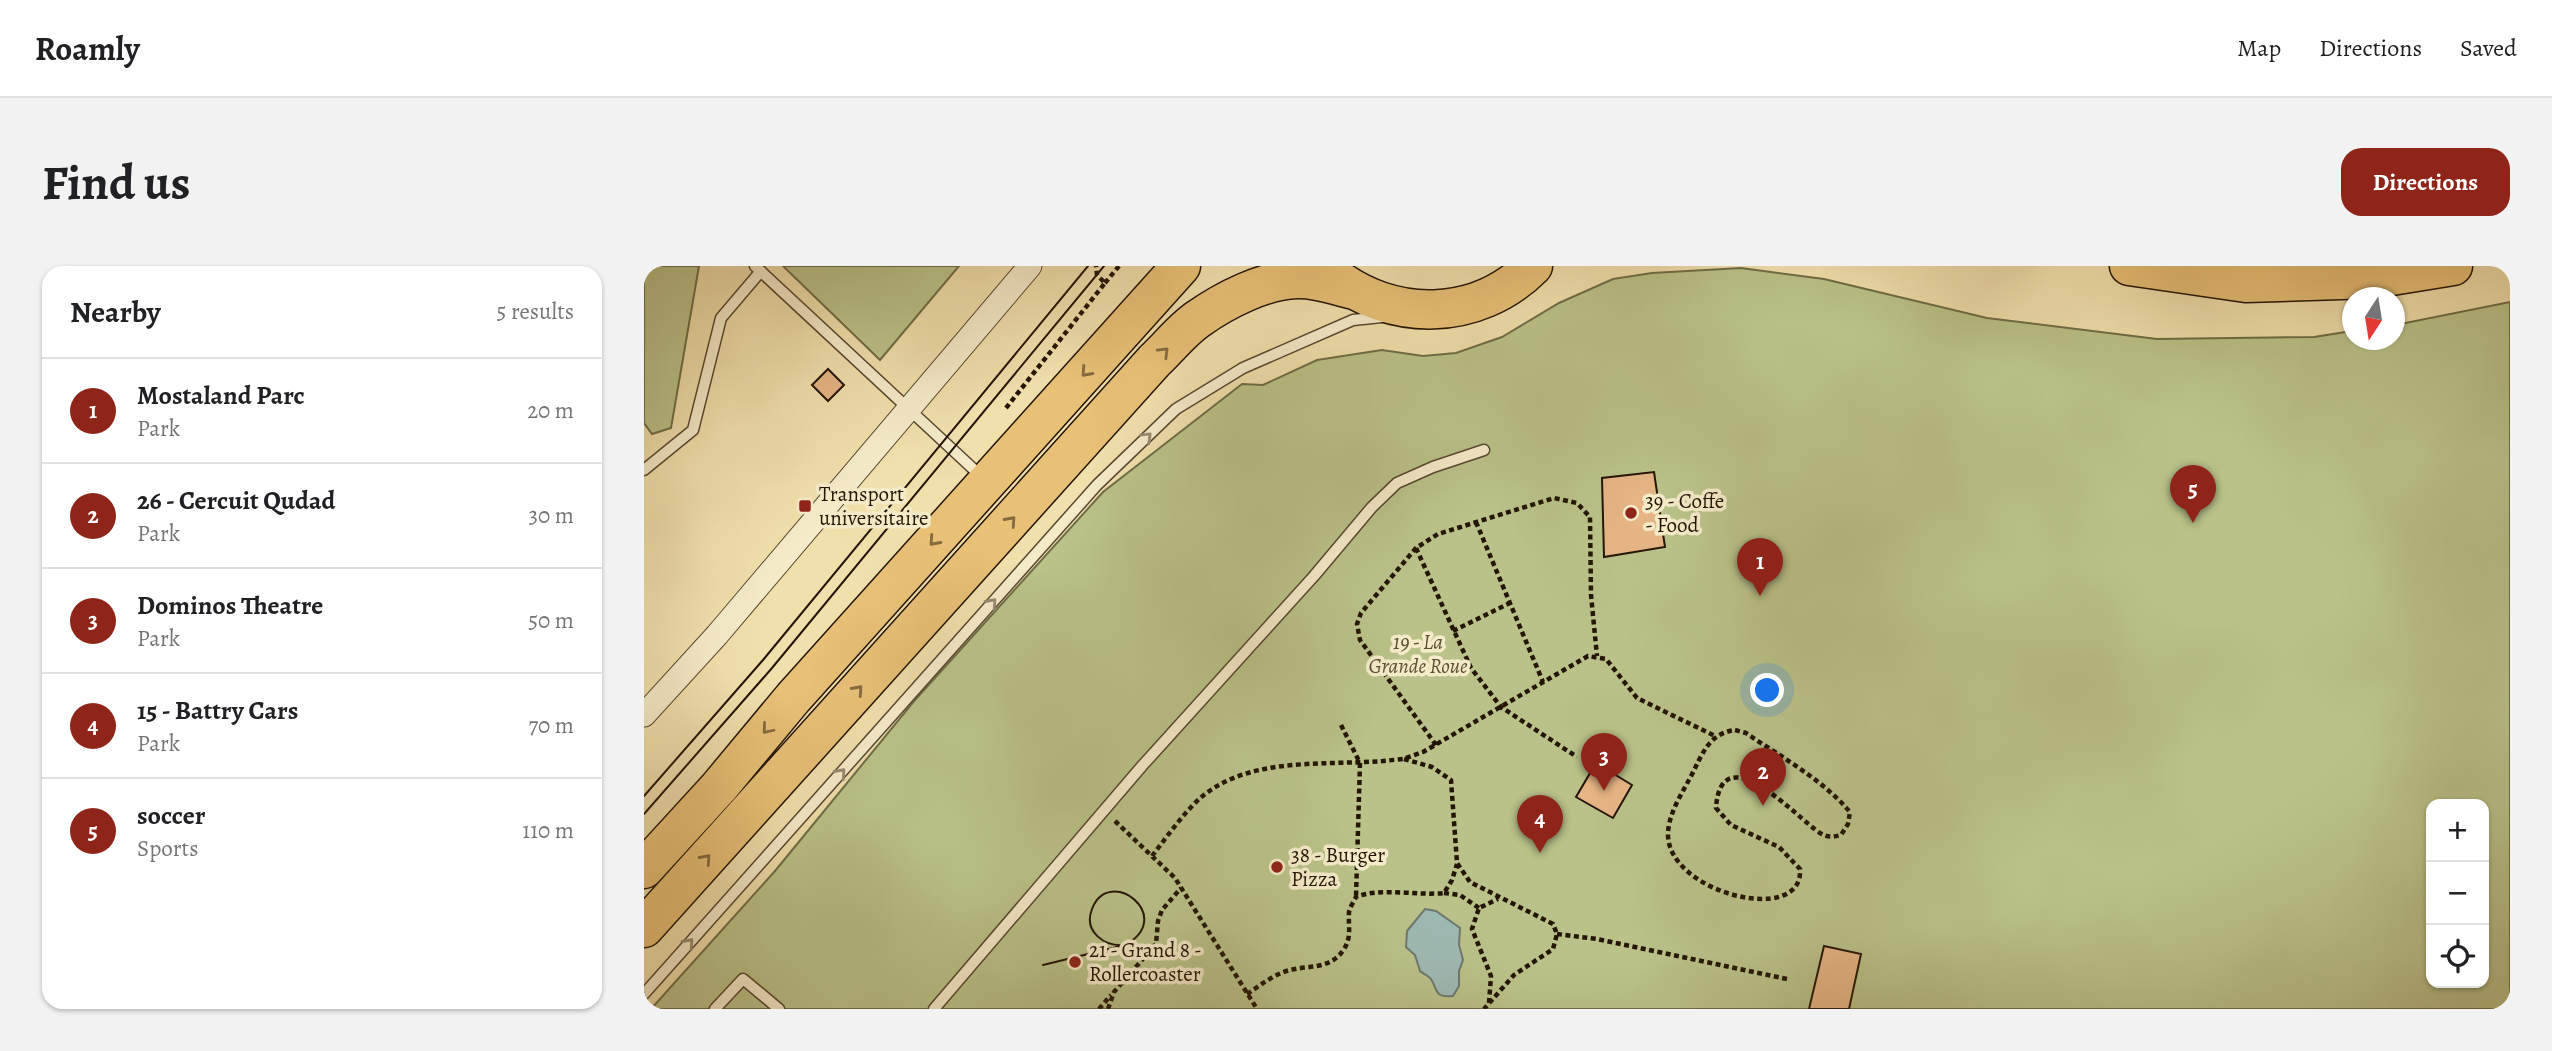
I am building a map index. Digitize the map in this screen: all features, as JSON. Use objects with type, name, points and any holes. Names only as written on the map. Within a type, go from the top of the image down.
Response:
[{"type":"highway","points":[[644,869],[719,787],[793,698],[1181,266]]},
{"type":"highway","points":[[644,928],[1155,360],[1196,320],[1226,302],[1265,286],[1297,279],[1325,282],[1336,278],[1390,306],[1433,311],[1478,302],[1519,281],[1533,266]]},
{"type":"highway","points":[[2129,266],[2246,283],[2373,279],[2453,266]]},
{"type":"street","points":[[644,715],[717,635],[1030,266]]},
{"type":"lane","points":[[644,470],[693,430],[720,318],[758,269],[987,482]]},
{"type":"lane","points":[[644,994],[1097,485],[1176,409],[1243,368],[1353,320],[1433,311]]},
{"type":"lane","points":[[934,1009],[1205,695],[1380,499],[1397,483],[1433,467],[1485,450]]},
{"type":"lane","points":[[718,1008],[743,979],[779,1009]]},
{"type":"path","points":[[1096,266],[1097,275],[1105,283]]},
{"type":"path","points":[[1004,410],[1119,266]]},
{"type":"path","points":[[1436,745],[1360,640],[1357,624],[1361,613],[1416,548],[1438,534],[1554,498],[1577,503],[1590,517],[1591,595],[1597,656]]},
{"type":"path","points":[[1476,522],[1543,682]]},
{"type":"path","points":[[1416,548],[1471,668],[1501,706],[1577,757]]},
{"type":"path","points":[[1453,631],[1510,603]]},
{"type":"path","points":[[1152,856],[1194,804],[1215,788],[1238,776],[1261,768],[1403,759],[1436,745],[1588,656],[1606,659],[1637,698],[1716,736]]},
{"type":"path","points":[[1247,994],[1270,978],[1334,960],[1345,948],[1350,931],[1349,911],[1356,897],[1360,763],[1341,725]]},
{"type":"path","points":[[1735,730],[1746,733],[1836,796],[1850,812],[1848,824],[1841,835],[1830,837],[1819,833],[1791,807],[1753,781],[1737,778],[1724,783],[1717,792],[1716,808],[1731,825],[1779,847],[1796,862],[1801,880],[1793,892],[1772,899],[1712,889],[1675,860],[1668,832],[1674,808],[1707,746],[1716,736],[1735,730]]},
{"type":"path","points":[[1403,759],[1432,767],[1451,779],[1457,863],[1452,880],[1444,893]]},
{"type":"path","points":[[1104,811],[1175,878],[1257,1009]]},
{"type":"path","points":[[1457,863],[1470,882],[1553,924],[1557,934],[1553,948],[1514,975],[1486,1007]]},
{"type":"path","points":[[1099,1009],[1156,944],[1162,910],[1181,888]]},
{"type":"path","points":[[1356,897],[1368,892],[1425,895],[1444,893],[1460,895],[1479,908]]},
{"type":"path","points":[[1486,1007],[1491,976],[1472,929],[1479,908],[1499,898]]},
{"type":"path","points":[[1557,934],[1597,939],[1787,979]]},
{"type":"path","points":[[1108,1009],[1114,992]]},
{"type":"green space","points":[[644,266],[699,266],[671,428],[652,434],[644,423]]},
{"type":"green space","points":[[783,266],[959,266],[880,360]]},
{"type":"green space","name":"19 - La Grande Roue","points":[[1741,268],[1824,279],[1987,318],[2157,339],[2314,337],[2342,333],[2342,350],[2405,350],[2405,323],[2510,302],[2510,1009],[651,1009],[775,871],[915,700],[1103,492],[1242,384],[1263,385],[1317,360],[1382,350],[1423,356],[1456,353],[1502,337],[1559,303],[1613,279],[1652,273]]},
{"type":"water","points":[[1425,909],[1436,911],[1460,928],[1459,945],[1463,960],[1459,971],[1459,986],[1453,996],[1443,996],[1437,992],[1431,979],[1420,971],[1415,955],[1406,947],[1407,931]]},
{"type":"building","points":[[828,369],[844,385],[828,401],[812,385]]},
{"type":"building","name":"39 - Coffe - Food","points":[[1654,472],[1665,547],[1604,557],[1602,478]]},
{"type":"building","points":[[1596,763],[1632,785],[1613,818],[1576,797]]},
{"type":"building","points":[[1824,946],[1861,954],[1849,1009],[1809,1009]]},
{"type":"tram line","points":[[644,796],[763,660],[1088,266]]},
{"type":"tram line","points":[[644,814],[772,668],[1104,266]]},
{"type":"tram line","points":[[1043,965],[1125,945],[1139,934],[1144,921],[1142,909],[1124,893],[1112,892],[1100,896],[1092,909],[1091,925],[1103,941],[1125,945]]},
{"type":"place","name":"Transport universitaire","points":[[805,506]]},
{"type":"place","name":"39 - Coffe - Food","points":[[1631,513]]},
{"type":"place","name":"soccer","points":[[2193,523]]},
{"type":"place","name":"Mostaland Parc","points":[[1760,596]]},
{"type":"place","name":"Dominos Theatre","points":[[1604,791]]},
{"type":"place","name":"26 - Cercuit Qudad","points":[[1763,806]]},
{"type":"place","name":"15 - Battry Cars","points":[[1540,853]]},
{"type":"place","name":"38 - Burger Pizza","points":[[1277,867]]},
{"type":"place","name":"21 - Grand 8 - Rollercoaster","points":[[1075,962]]}]
